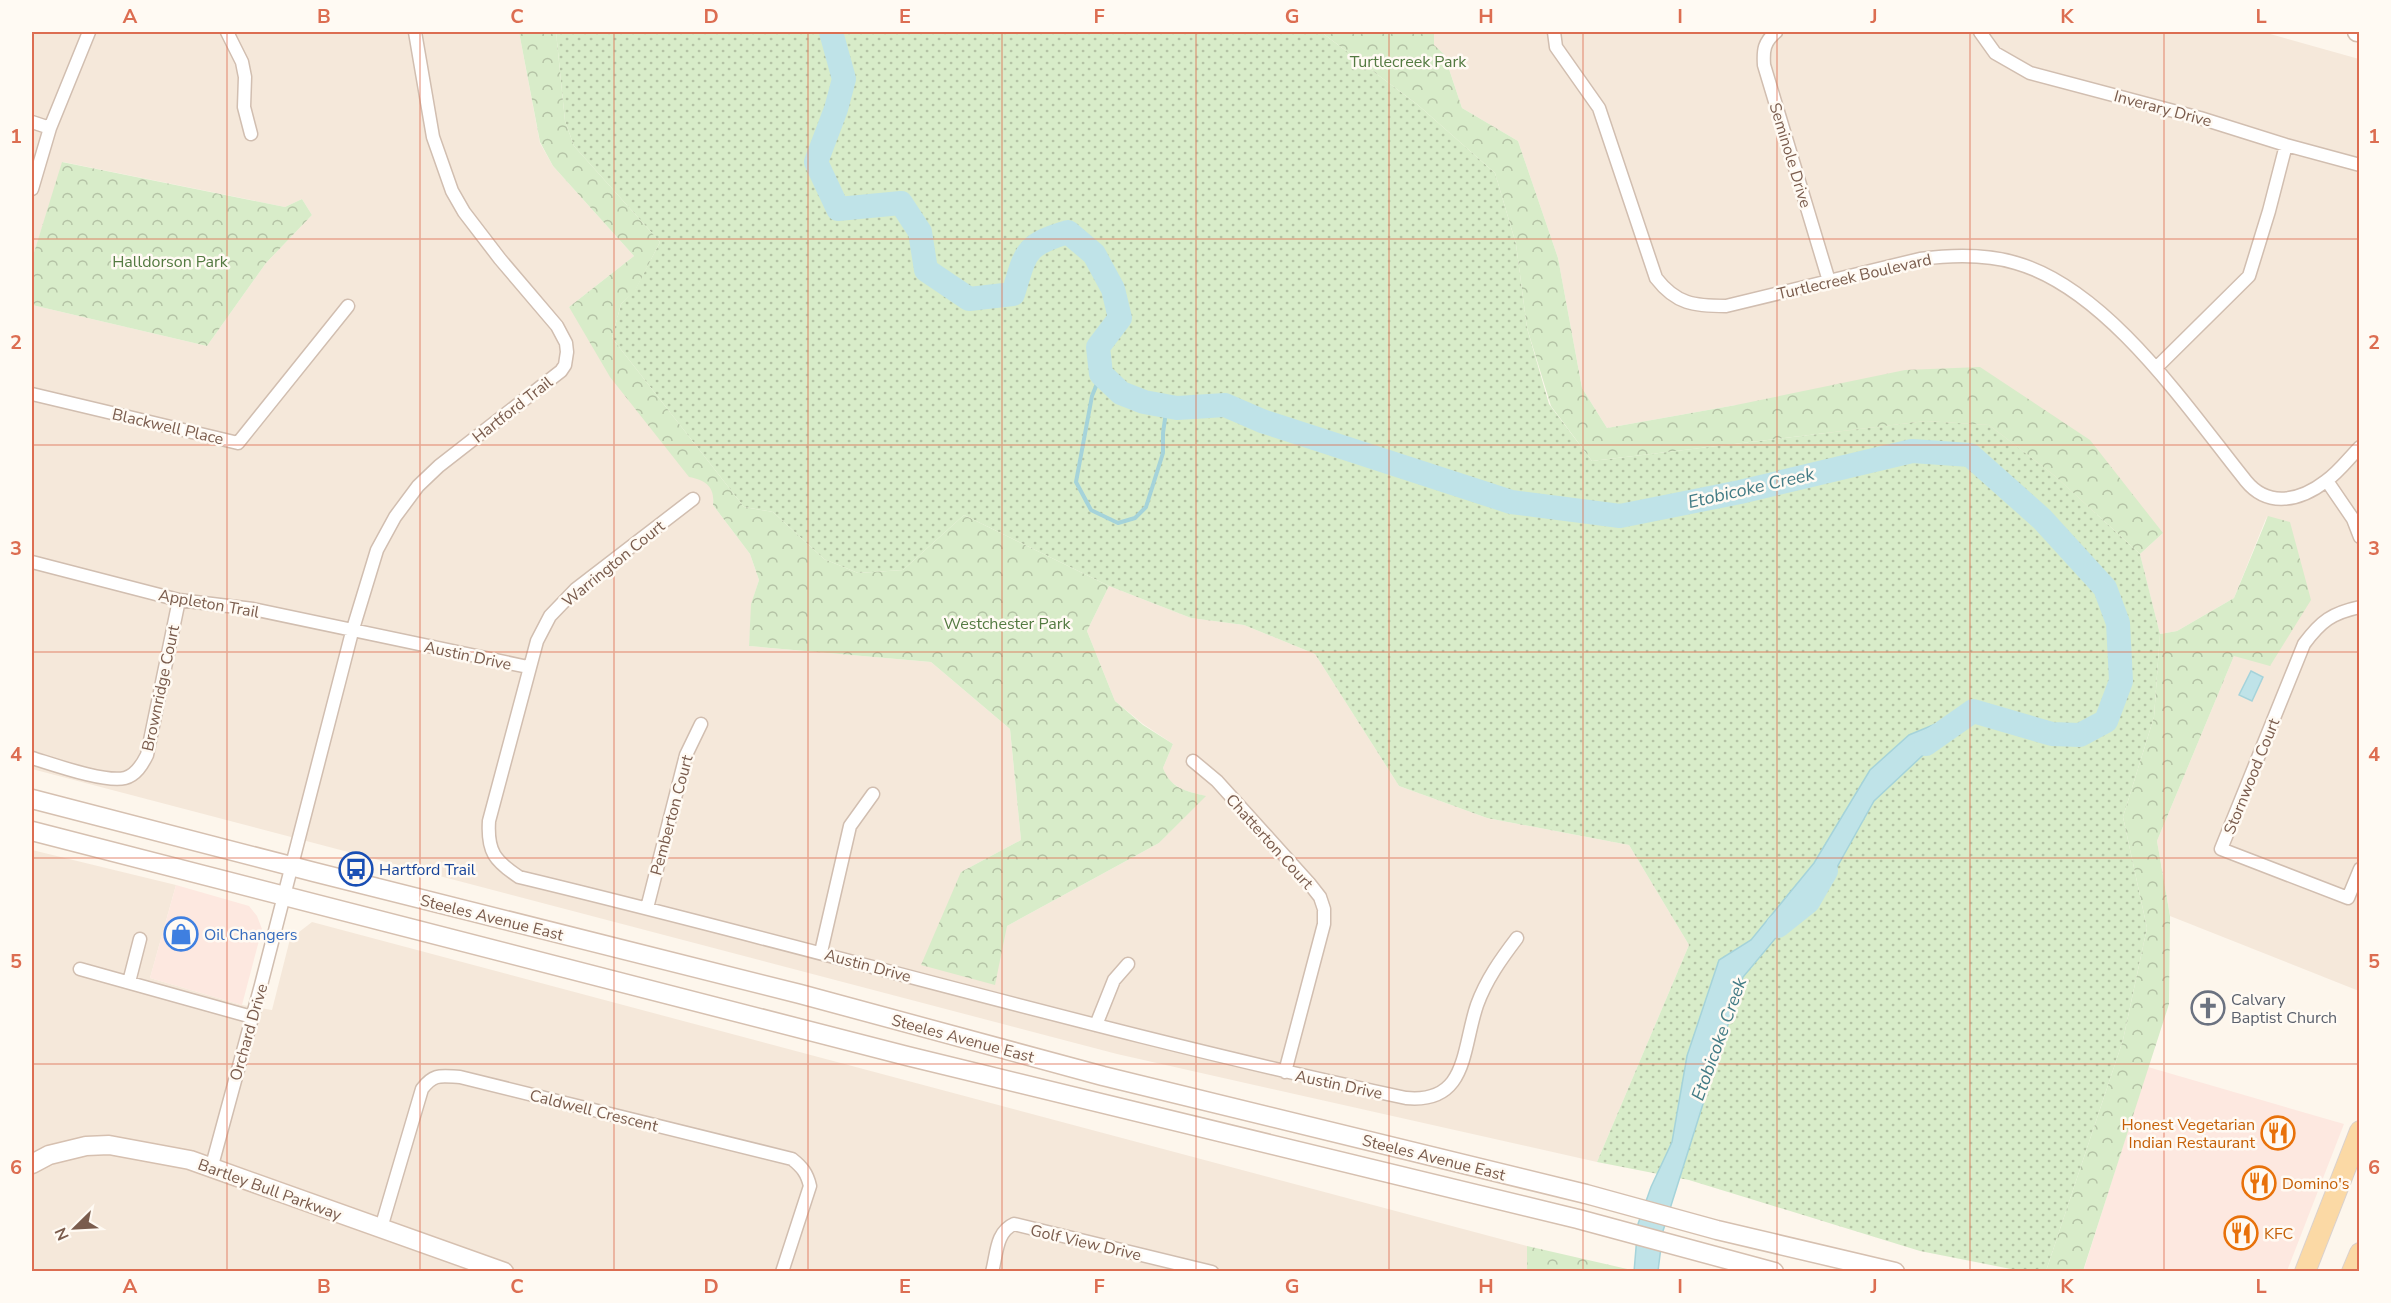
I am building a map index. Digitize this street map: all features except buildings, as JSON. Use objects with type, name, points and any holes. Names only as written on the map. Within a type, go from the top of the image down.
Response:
[{"type":"main road","name":"Steeles Avenue East","points":[[32,799],[800,994],[1103,1076],[1586,1194],[1717,1230],[1895,1272]]},
{"type":"main road","name":"Steeles Avenue East","points":[[32,831],[907,1056],[1578,1219],[1774,1272]]},
{"type":"main road","points":[[2305,1272],[2360,1131]]},
{"type":"main road","name":"Bartley Bull Parkway","points":[[32,1164],[49,1155],[77,1148],[109,1145],[190,1160],[504,1272]]},
{"type":"main road","points":[[2352,1272],[2360,1253]]},
{"type":"street","points":[[32,189],[50,128],[88,32]]},
{"type":"street","points":[[227,32],[242,62],[245,77],[244,107],[251,134]]},
{"type":"street","name":"Hartford Trail","points":[[285,896],[352,632],[377,550],[395,517],[418,486],[439,466],[561,371],[567,359],[566,343],[556,327],[500,259],[452,191],[434,137],[415,32]]},
{"type":"street","name":"Turtlecreek Boulevard","points":[[1554,32],[1556,46],[1599,108],[1656,278],[1667,292],[1686,303],[1726,306],[1920,259],[1943,256],[1983,257],[2016,263],[2050,278],[2097,308],[2156,368],[2259,495],[2276,500],[2308,491],[2327,481],[2360,447]]},
{"type":"street","name":"Seminole Drive","points":[[1776,32],[1767,40],[1763,50],[1764,65],[1829,281]]},
{"type":"street","name":"Inverary Drive","points":[[1980,32],[1995,53],[2030,73],[2200,118],[2360,165]]},
{"type":"street","points":[[32,123],[50,128]]},
{"type":"street","points":[[2156,368],[2249,276],[2286,145]]},
{"type":"street","name":"Blackwell Place","points":[[32,393],[238,443],[348,306]]},
{"type":"street","points":[[2327,481],[2353,519],[2360,537]]},
{"type":"street","name":"Warrington Court","points":[[528,667],[543,629],[559,606],[576,589],[693,500]]},
{"type":"street","name":"Appleton Trail","points":[[32,562],[179,600],[253,609],[352,632]]},
{"type":"street","name":"Brownridge Court","points":[[32,758],[109,779],[124,778],[134,773],[147,755],[179,600]]},
{"type":"street","name":"Stornwood Court","points":[[2360,607],[2332,616],[2318,625],[2304,644],[2220,849],[2348,898],[2360,869]]},
{"type":"street","name":"Austin Drive","points":[[352,632],[528,667],[489,822],[491,850],[497,860],[519,877],[1285,1072],[1424,1100],[1438,1094],[1457,1078],[1477,1005],[1494,969],[1516,938]]},
{"type":"street","name":"Pemberton Court","points":[[647,908],[686,755],[700,724]]},
{"type":"street","name":"Chatterton Court","points":[[1193,761],[1217,781],[1309,883],[1320,897],[1324,909],[1321,938],[1285,1072]]},
{"type":"street","points":[[820,952],[850,826],[873,794]]},
{"type":"street","name":"Orchard Drive","points":[[211,1169],[285,896]]},
{"type":"street","points":[[129,982],[140,939]]},
{"type":"street","points":[[1096,1025],[1113,980],[1128,964]]},
{"type":"street","points":[[80,969],[252,1017]]},
{"type":"street","name":"Caldwell Crescent","points":[[381,1228],[422,1089],[429,1080],[438,1076],[460,1077],[792,1159],[807,1174],[810,1186],[782,1272]]},
{"type":"street","name":"Golf View Drive","points":[[992,1272],[1000,1237],[1005,1228],[1014,1224],[1212,1272]]},
{"type":"shaded area","points":[[32,32],[519,32],[540,143],[553,166],[634,256],[569,307],[701,479],[710,486],[714,496],[713,505],[750,554],[759,580],[752,602],[749,646],[931,662],[1010,729],[1021,840],[961,872],[1007,926],[1159,843],[1205,796],[1183,790],[1168,780],[1163,768],[1173,744],[1143,724],[1115,701],[1087,631],[1109,586],[1191,618],[1244,625],[1315,654],[1399,786],[1487,818],[1629,845],[1689,945],[1597,1162],[1117,1054],[32,769],[32,305],[207,346],[266,263],[312,215],[302,199],[285,207],[63,162],[32,259]]},
{"type":"shaded area","points":[[1434,32],[2263,32],[2359,59],[2359,991],[2170,916],[2157,841],[2234,656],[2267,516],[2234,598],[2177,631],[2160,634],[2140,554],[2163,533],[1736,405],[1607,428],[1582,388],[1558,258],[1518,141],[1462,108],[1444,54],[1434,45]]},
{"type":"shaded area","points":[[32,850],[176,885],[150,978],[242,1005],[272,1010],[290,939],[312,922],[1527,1246],[1527,1272],[32,1272]]},
{"type":"shaded area","points":[[176,885],[249,906],[257,916],[262,929],[242,1005],[150,978]]},
{"type":"shaded area","points":[[2148,1067],[2344,1124],[2287,1271],[2083,1272]]},
{"type":"green space","name":"Westchester Park","points":[[519,32],[556,32],[565,121],[574,146],[660,242],[635,291],[621,304],[612,338],[744,507],[773,512],[824,559],[858,573],[903,570],[964,515],[1109,586],[1087,631],[1115,701],[1143,725],[1173,744],[1163,768],[1170,781],[1180,788],[1206,796],[1159,843],[1007,926],[995,985],[921,965],[961,872],[1021,840],[1010,729],[931,662],[749,646],[751,604],[759,580],[750,554],[713,505],[711,489],[708,485],[689,477],[610,377],[569,307],[634,256],[553,166],[540,142]]},
{"type":"green space","points":[[556,32],[1321,32],[1418,105],[1495,173],[1516,244],[1527,328],[1549,404],[1592,461],[1926,421],[1989,425],[2055,476],[2140,554],[2160,634],[2154,717],[2123,817],[2147,928],[2123,1040],[2046,1271],[2021,1271],[1920,1251],[1689,1180],[1597,1162],[1689,945],[1629,845],[1487,818],[1399,786],[1315,654],[1244,625],[1191,618],[1109,586],[964,515],[903,570],[858,573],[824,559],[773,512],[744,507],[612,338],[621,304],[635,290],[660,242],[574,146],[565,121]]},
{"type":"green space","name":"Turtlecreek Park","points":[[1321,32],[1434,32],[1434,45],[1444,54],[1462,108],[1518,141],[1558,258],[1582,388],[1607,428],[1736,405],[1905,370],[1980,367],[2090,440],[2163,533],[2140,554],[2055,476],[1989,425],[1926,421],[1592,461],[1551,406],[1527,328],[1516,244],[1495,173],[1418,105]]},
{"type":"green space","name":"Halldorson Park","points":[[62,162],[285,207],[302,199],[312,215],[266,263],[207,346],[32,305],[32,259]]},
{"type":"green space","points":[[2268,516],[2290,522],[2311,600],[2270,666],[2234,656],[2157,841],[2170,916],[2169,1004],[2083,1271],[2046,1271],[2123,1040],[2147,928],[2123,817],[2154,717],[2160,634],[2177,631],[2234,598]]},
{"type":"green space","points":[[1527,1246],[1636,1271],[1527,1271]]},
{"type":"water","points":[[2251,671],[2263,677],[2252,701],[2239,695]]},
{"type":"water","points":[[1950,718],[1953,727],[1874,801],[1827,885],[1805,903],[1743,977],[1663,1231],[1658,1271],[1634,1272],[1638,1224],[1651,1187],[1672,1142],[1687,1056],[1719,960],[1751,940],[1814,863],[1870,770],[1909,735]]},
{"type":"waterway","name":"Etobicoke Creek","points":[[831,32],[844,79],[836,109],[816,162],[838,209],[901,203],[920,232],[926,270],[969,299],[1013,294],[1029,252],[1043,241],[1068,232],[1094,254],[1113,289],[1120,318],[1098,347],[1101,374],[1121,393],[1144,402],[1177,408],[1225,405],[1262,421],[1511,502],[1620,516],[1740,492],[1912,451],[1970,455],[2042,519],[2105,588],[2118,623],[2121,681],[2106,721],[2080,735],[2052,734],[1973,711],[1926,744]]},
{"type":"waterway","points":[[1101,374],[1092,396],[1076,482],[1091,510],[1118,523],[1135,518],[1146,507],[1163,453],[1167,405]]},
{"type":"waterway","name":"Etobicoke Creek","points":[[1778,926],[1808,902],[1826,871]]},
{"type":"place","name":"Hartford Trail","points":[[356,869]]},
{"type":"place","name":"Oil Changers","points":[[181,934]]},
{"type":"place","name":"Calvary Baptist Church","points":[[2208,1008]]},
{"type":"place","name":"Honest Vegetarian Indian Restaurant","points":[[2278,1133]]},
{"type":"place","name":"Domino's","points":[[2259,1183]]},
{"type":"place","name":"KFC","points":[[2241,1233]]}]
